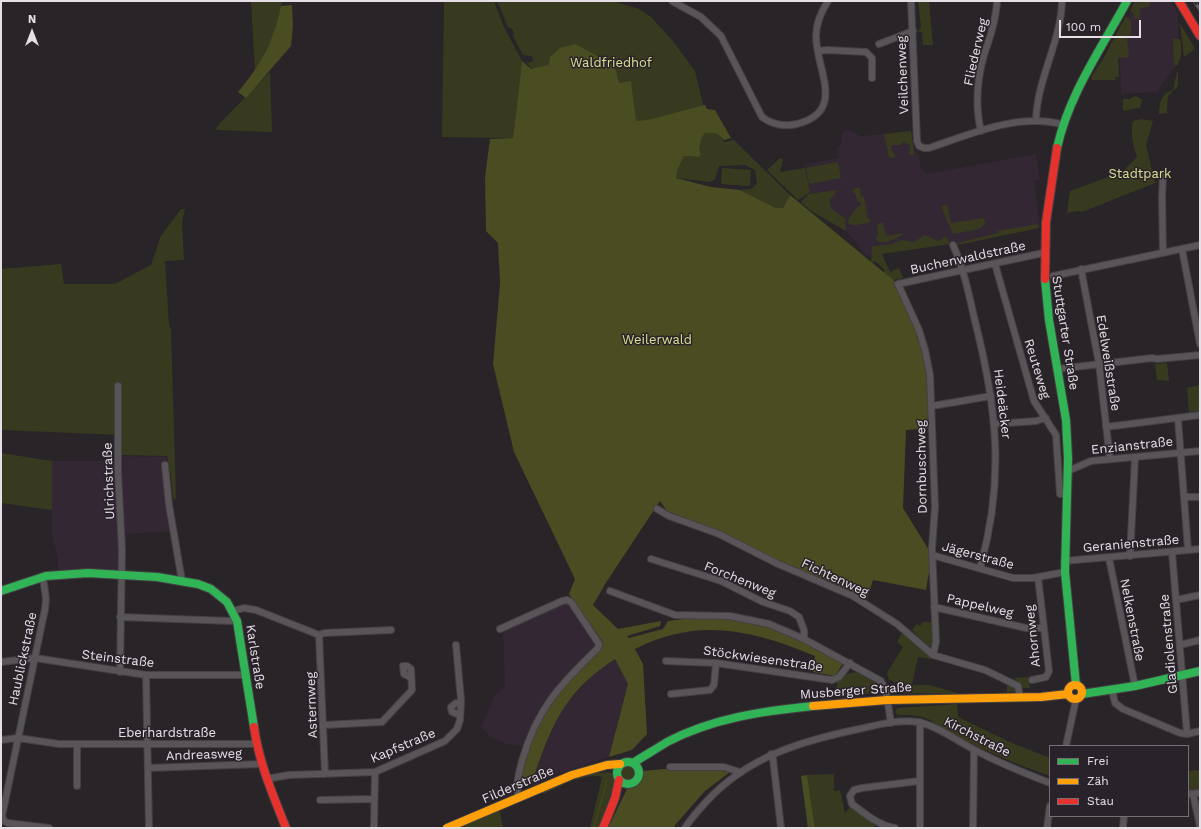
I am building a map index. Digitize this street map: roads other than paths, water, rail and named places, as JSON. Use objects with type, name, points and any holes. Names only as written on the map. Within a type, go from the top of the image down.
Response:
[{"type":"main road","name":"Stuttgarter Straße","points":[[1076,685],[1064,572],[1068,471],[1066,420],[1047,307],[1043,253],[1048,195],[1064,125],[1081,83],[1127,1]]},
{"type":"main road","points":[[1179,1],[1200,36]]},
{"type":"main road","name":"Karlstraße","points":[[1,591],[43,577],[67,574],[121,575],[182,580],[201,585],[214,591],[224,599],[233,611],[239,630],[256,744],[261,764],[286,828]]},
{"type":"main road","points":[[1079,696],[1082,689],[1076,685],[1071,686],[1068,694],[1072,699],[1079,696],[1135,686],[1200,671]]},
{"type":"main road","name":"Musberger Straße","points":[[633,763],[654,752],[668,742],[688,733],[742,716],[789,708],[887,700],[1020,697],[1068,694]]},
{"type":"main road","name":"Musberger Straße","points":[[639,770],[654,752]]},
{"type":"main road","points":[[600,767],[620,779],[636,781],[639,770],[633,763],[626,761],[620,764],[620,779],[615,798],[603,828]]},
{"type":"main road","name":"Filderstraße","points":[[447,828],[572,775],[600,767],[620,764]]},
{"type":"street","points":[[672,1],[701,17],[721,36],[762,117],[773,123],[785,126],[801,123],[814,116],[825,103],[826,89],[818,51],[817,28],[820,16],[828,1]]},
{"type":"street","name":"Veilchenweg","points":[[911,1],[917,140],[921,147],[929,148],[981,131]]},
{"type":"street","name":"Fliederweg","points":[[981,131],[977,107],[978,80],[994,22],[997,1]]},
{"type":"street","points":[[1036,120],[1037,101],[1058,25],[1062,1]]},
{"type":"street","points":[[879,44],[913,31]]},
{"type":"street","points":[[818,51],[866,52],[872,58],[872,78]]},
{"type":"street","points":[[981,131],[1036,120],[1051,121],[1064,125]]},
{"type":"street","points":[[1163,175],[1163,253]]},
{"type":"street","name":"Heideäcker","points":[[953,245],[963,271],[991,396],[995,424],[996,465],[994,503],[989,536],[980,568]]},
{"type":"street","points":[[1052,276],[1200,245]]},
{"type":"street","points":[[1182,249],[1200,344]]},
{"type":"street","name":"Buchenwaldstraße","points":[[898,284],[1043,253]]},
{"type":"street","name":"Reuteweg","points":[[995,264],[1034,401],[1038,409],[1053,428],[1057,440],[1060,494],[1067,494]]},
{"type":"street","name":"Edelweißstraße","points":[[1081,270],[1099,364],[1110,460]]},
{"type":"street","name":"Dornbuschweg","points":[[898,284],[922,340],[928,366],[932,406],[935,507],[932,555],[936,642],[934,655]]},
{"type":"street","points":[[1058,369],[1152,358],[1157,359],[1200,355]]},
{"type":"street","name":"Ulrichstraße","points":[[118,386],[118,472],[121,518],[120,672]]},
{"type":"street","points":[[932,406],[991,396]]},
{"type":"street","points":[[1106,427],[1200,416]]},
{"type":"street","points":[[995,424],[1036,421],[1046,418]]},
{"type":"street","points":[[1178,419],[1188,550]]},
{"type":"street","name":"Enzianstraße","points":[[1068,471],[1086,462],[1200,451]]},
{"type":"street","points":[[1130,556],[1134,458]]},
{"type":"street","points":[[165,465],[169,505],[181,565],[182,580]]},
{"type":"street","points":[[1184,497],[1200,497]]},
{"type":"street","name":"Fichtenweg","points":[[657,509],[669,516],[719,534],[782,566],[853,596],[897,624],[934,655],[980,669],[1008,680],[1018,686],[1020,697]]},
{"type":"street","name":"Geranienstraße","points":[[1064,562],[1200,549]]},
{"type":"street","name":"Gladiolenstraße","points":[[1172,552],[1187,734]]},
{"type":"street","name":"Jägerstraße","points":[[932,555],[1013,578],[1038,577],[1064,572]]},
{"type":"street","name":"Forchenweg","points":[[650,558],[721,581],[763,602],[793,612],[799,617],[804,630],[804,638]]},
{"type":"street","name":"Nelkenstraße","points":[[1109,558],[1135,686]]},
{"type":"street","name":"Haublickstraße","points":[[43,577],[46,604],[2,816],[4,821],[8,823],[49,828]]},
{"type":"street","name":"Ahornweg","points":[[1032,680],[1043,678],[1048,674],[1038,577]]},
{"type":"street","points":[[610,591],[670,614],[682,616],[721,616],[751,619],[769,624],[804,638],[880,681],[885,687],[891,723]]},
{"type":"street","points":[[1176,600],[1200,595]]},
{"type":"street","points":[[500,629],[567,600],[571,602],[599,644],[598,648],[558,688],[538,720],[528,743],[519,774],[517,789],[519,798]]},
{"type":"street","name":"Pappelweg","points":[[934,607],[1026,628],[1044,628]]},
{"type":"street","points":[[233,611],[244,608],[256,610],[319,635],[324,633],[391,630]]},
{"type":"street","points":[[120,617],[231,621]]},
{"type":"street","name":"Asternweg","points":[[319,635],[325,774]]},
{"type":"street","points":[[1180,645],[1200,640]]},
{"type":"street","name":"Kapfstraße","points":[[266,779],[284,775],[374,772],[445,740],[457,729],[460,715],[461,704],[456,645]]},
{"type":"street","name":"Steinstraße","points":[[1,662],[35,658],[146,675],[246,674]]},
{"type":"street","name":"Stöckwiesenstraße","points":[[666,661],[716,663],[832,680],[839,677],[850,663]]},
{"type":"street","points":[[671,694],[710,690],[714,685],[716,663]]},
{"type":"street","points":[[146,675],[149,828]]},
{"type":"street","points":[[324,725],[382,722],[411,692],[410,677]]},
{"type":"street","points":[[1112,690],[1115,703],[1119,707],[1172,730],[1187,734],[1200,731]]},
{"type":"street","points":[[1066,745],[1079,696]]},
{"type":"street","points":[[460,715],[452,712],[451,706],[456,703],[461,704]]},
{"type":"street","points":[[920,722],[920,828]]},
{"type":"street","name":"Kirchstraße","points":[[685,828],[714,793],[740,772],[771,754],[805,742],[835,734],[891,723],[920,722],[974,750],[1049,783]]},
{"type":"street","name":"Eberhardstraße","points":[[1,740],[18,738],[55,744],[256,744]]},
{"type":"street","points":[[77,744],[77,786]]},
{"type":"street","points":[[974,750],[974,828]]},
{"type":"street","points":[[771,754],[773,759],[781,828]]},
{"type":"street","name":"Andreasweg","points":[[148,768],[261,764]]},
{"type":"street","points":[[670,767],[724,767],[740,772]]},
{"type":"street","points":[[374,772],[374,828]]},
{"type":"street","points":[[895,828],[880,824],[852,804],[850,796],[854,790],[919,781]]},
{"type":"street","points":[[1194,794],[1200,826]]},
{"type":"street","points":[[320,800],[374,799]]},
{"type":"street","points":[[1047,828],[1049,813]]},
{"type":"street","points":[[1123,827],[1124,817]]},
{"type":"waterway","points":[[594,828],[607,780]]},
{"type":"railway","points":[[1194,1],[1200,10]]},
{"type":"park label","name":"Waldfriedhof","points":[[611,63]]},
{"type":"park label","name":"Stadtpark","points":[[1140,174]]},
{"type":"park label","name":"Weilerwald","points":[[657,340]]}]
